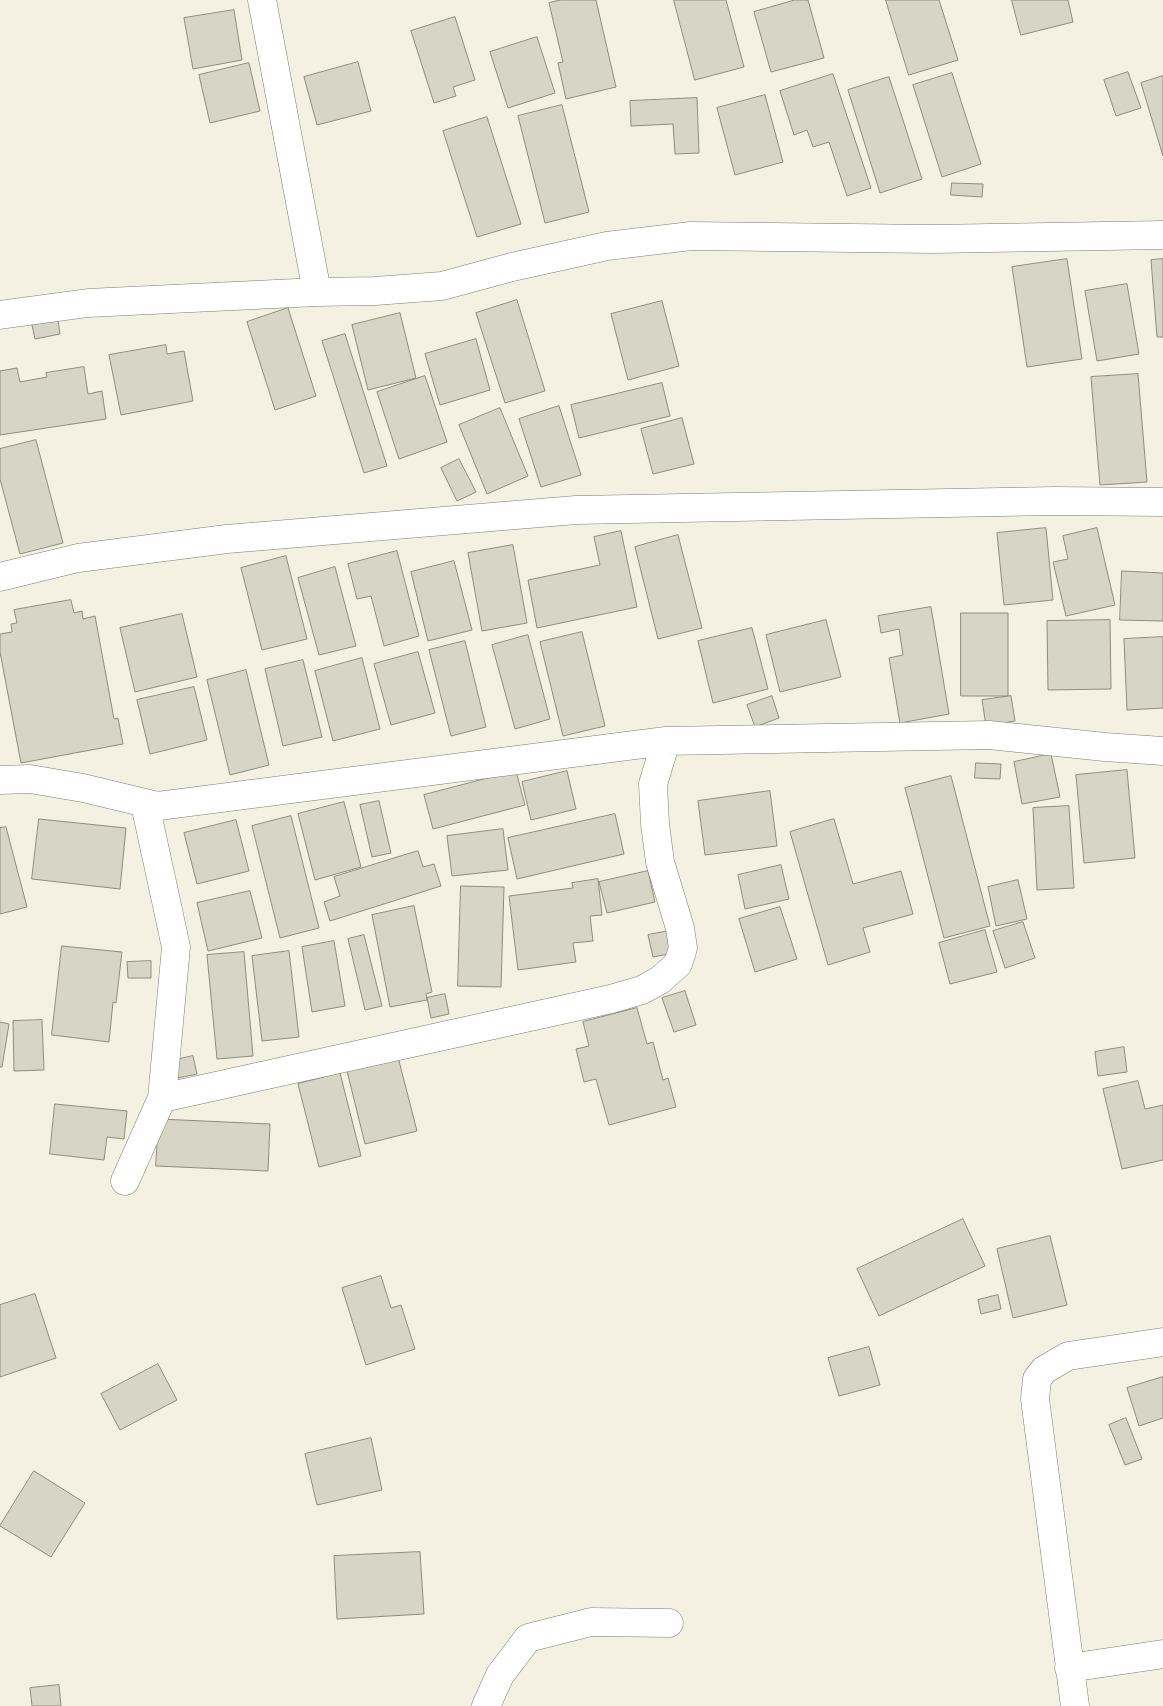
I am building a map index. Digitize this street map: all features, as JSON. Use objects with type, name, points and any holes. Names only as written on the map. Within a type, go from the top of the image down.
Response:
[{"type":"street","points":[[262,0],[318,292]]},
{"type":"street","points":[[0,316],[88,303],[375,291],[442,286],[512,267],[607,246],[691,236],[933,239],[1163,235]]},
{"type":"street","points":[[0,577],[78,558],[227,539],[576,510],[1054,501],[1163,502]]},
{"type":"street","points":[[0,780],[30,779],[106,793],[145,804],[170,806],[666,741],[989,734],[1105,747],[1163,751]]},
{"type":"street","points":[[162,1098],[611,999],[642,990],[660,980],[678,964],[683,948],[680,928],[660,862],[655,824],[653,784],[666,741]]},
{"type":"street","points":[[125,1181],[162,1098],[176,947],[145,804]]},
{"type":"street","points":[[1075,1706],[1035,1390],[1038,1378],[1044,1370],[1068,1356],[1163,1342]]},
{"type":"street","points":[[486,1706],[500,1676],[528,1638],[592,1622],[669,1623]]},
{"type":"street","points":[[1069,1668],[1163,1654]]},
{"type":"building","points":[[561,0],[596,0],[616,87],[566,99],[558,63],[563,62],[549,3]]},
{"type":"building","points":[[674,0],[726,0],[744,67],[695,80]]},
{"type":"building","points":[[795,0],[808,0],[824,58],[771,72],[754,12]]},
{"type":"building","points":[[886,0],[939,0],[958,60],[909,75]]},
{"type":"building","points":[[1012,0],[1068,0],[1073,22],[1021,35]]},
{"type":"building","points":[[234,10],[242,60],[193,69],[184,18]]},
{"type":"building","points":[[455,17],[475,80],[453,87],[456,96],[434,103],[411,31]]},
{"type":"building","points":[[537,37],[555,93],[508,108],[490,52]]},
{"type":"building","points":[[358,62],[371,111],[317,125],[304,77]]},
{"type":"building","points":[[249,63],[260,111],[210,123],[199,75]]},
{"type":"building","points":[[1128,72],[1141,108],[1116,116],[1104,80]]},
{"type":"building","points":[[952,73],[981,164],[942,177],[913,85]]},
{"type":"building","points":[[833,74],[871,188],[847,196],[829,142],[813,147],[807,130],[794,135],[780,91]]},
{"type":"building","points":[[1163,76],[1163,156],[1141,83]]},
{"type":"building","points":[[889,77],[922,179],[880,193],[848,90]]},
{"type":"building","points":[[765,95],[783,162],[735,175],[717,108]]},
{"type":"building","points":[[697,98],[699,153],[675,154],[673,124],[631,126],[630,101]]},
{"type":"building","points":[[562,105],[589,212],[545,223],[518,116]]},
{"type":"building","points":[[487,117],[521,224],[477,237],[443,131]]},
{"type":"building","points":[[952,183],[983,184],[982,197],[951,195]]},
{"type":"building","points":[[1067,259],[1082,359],[1027,367],[1012,267]]},
{"type":"building","points":[[1163,259],[1163,337],[1157,337],[1151,260]]},
{"type":"building","points":[[1127,284],[1139,354],[1097,361],[1085,291]]},
{"type":"building","points":[[517,300],[545,391],[505,403],[476,313]]},
{"type":"building","points":[[662,301],[679,366],[628,380],[611,314]]},
{"type":"building","points":[[288,308],[316,396],[275,410],[247,322]]},
{"type":"building","points":[[400,313],[416,378],[368,390],[352,325]]},
{"type":"building","points":[[58,320],[60,334],[35,339],[32,325]]},
{"type":"building","points":[[345,334],[387,466],[364,473],[322,341]]},
{"type":"building","points":[[476,339],[490,390],[440,405],[425,354]]},
{"type":"building","points":[[166,345],[167,354],[184,351],[193,401],[121,415],[109,355]]},
{"type":"building","points":[[84,367],[88,394],[102,391],[106,419],[0,435],[0,371],[17,368],[20,382],[47,377],[46,373]]},
{"type":"building","points":[[1138,374],[1147,482],[1100,485],[1091,377]]},
{"type":"building","points":[[425,376],[447,442],[399,459],[377,392]]},
{"type":"building","points":[[662,383],[670,416],[579,438],[571,405]]},
{"type":"building","points":[[559,406],[581,475],[541,487],[519,419]]},
{"type":"building","points":[[500,408],[528,476],[487,494],[459,425]]},
{"type":"building","points":[[682,418],[694,464],[653,474],[641,429]]},
{"type":"building","points":[[36,440],[63,543],[20,554],[0,479],[0,449]]},
{"type":"building","points":[[459,459],[476,492],[457,501],[441,468]]},
{"type":"building","points":[[1046,528],[1053,600],[1004,605],[997,533]]},
{"type":"building","points":[[1097,528],[1115,605],[1066,616],[1053,562],[1068,559],[1063,536]]},
{"type":"building","points":[[621,531],[637,607],[537,628],[528,580],[600,565],[594,537]]},
{"type":"building","points":[[678,535],[702,628],[658,639],[635,547]]},
{"type":"building","points":[[513,545],[527,623],[482,631],[468,553]]},
{"type":"building","points":[[397,551],[419,636],[384,646],[371,596],[357,599],[348,564]]},
{"type":"building","points":[[286,556],[307,639],[262,650],[241,568]]},
{"type":"building","points":[[454,561],[472,630],[428,641],[411,572]]},
{"type":"building","points":[[335,567],[356,646],[319,655],[298,578]]},
{"type":"building","points":[[1122,571],[1163,573],[1163,621],[1120,620]]},
{"type":"building","points":[[71,600],[74,613],[82,611],[83,619],[95,616],[114,719],[118,718],[123,744],[21,763],[0,652],[0,634],[12,632],[11,624],[17,623],[14,610]]},
{"type":"building","points":[[931,607],[949,714],[900,723],[889,658],[903,655],[899,629],[881,633],[878,616]]},
{"type":"building","points":[[961,613],[1008,613],[1008,696],[961,696]]},
{"type":"building","points":[[182,614],[197,677],[135,692],[120,628]]},
{"type":"building","points":[[826,620],[841,677],[780,692],[766,635]]},
{"type":"building","points":[[1110,620],[1111,689],[1048,690],[1047,621]]},
{"type":"building","points":[[752,628],[768,689],[713,703],[698,641]]},
{"type":"building","points":[[582,632],[605,726],[563,736],[540,642]]},
{"type":"building","points":[[528,635],[550,719],[515,729],[492,645]]},
{"type":"building","points":[[1163,637],[1163,708],[1127,710],[1124,639]]},
{"type":"building","points":[[465,641],[486,727],[451,736],[429,650]]},
{"type":"building","points":[[418,652],[435,713],[391,725],[374,664]]},
{"type":"building","points":[[362,658],[380,729],[333,741],[315,671]]},
{"type":"building","points":[[303,660],[322,737],[283,746],[265,669]]},
{"type":"building","points":[[246,670],[269,765],[230,775],[207,680]]},
{"type":"building","points":[[194,687],[207,740],[150,754],[137,700]]},
{"type":"building","points":[[772,696],[779,718],[755,727],[747,705]]},
{"type":"building","points":[[1011,696],[1015,721],[986,726],[982,700]]},
{"type":"building","points":[[1051,754],[1060,797],[1022,804],[1014,762]]},
{"type":"building","points":[[976,763],[1001,764],[1000,779],[975,778]]},
{"type":"building","points":[[1127,770],[1135,858],[1084,863],[1076,775]]},
{"type":"building","points":[[516,771],[525,805],[433,829],[424,795]]},
{"type":"building","points":[[567,771],[576,809],[531,820],[522,782]]},
{"type":"building","points":[[951,776],[990,926],[944,938],[905,788]]},
{"type":"building","points":[[770,791],[777,846],[705,855],[698,801]]},
{"type":"building","points":[[379,801],[391,853],[372,857],[360,805]]},
{"type":"building","points":[[344,802],[361,867],[315,880],[298,814]]},
{"type":"building","points":[[1069,806],[1074,888],[1037,890],[1033,808]]},
{"type":"building","points":[[615,814],[624,854],[517,879],[508,838]]},
{"type":"building","points":[[291,816],[319,928],[280,938],[252,826]]},
{"type":"building","points":[[39,819],[126,828],[120,889],[32,879]]},
{"type":"building","points":[[834,819],[853,884],[901,871],[913,914],[863,928],[870,952],[828,965],[790,832]]},
{"type":"building","points":[[236,820],[249,871],[197,884],[184,833]]},
{"type":"building","points":[[6,827],[27,907],[0,914],[0,828]]},
{"type":"building","points":[[503,829],[508,870],[452,876],[447,836]]},
{"type":"building","points":[[418,851],[423,867],[434,864],[441,886],[330,921],[324,902],[340,896],[334,877]]},
{"type":"building","points":[[781,865],[789,899],[745,909],[738,875]]},
{"type":"building","points":[[648,871],[655,902],[607,913],[599,882]]},
{"type":"building","points":[[598,879],[602,915],[590,916],[593,941],[573,943],[576,962],[518,970],[509,896],[573,888],[572,883]]},
{"type":"building","points":[[1018,880],[1027,919],[996,926],[988,887]]},
{"type":"building","points":[[461,886],[504,887],[501,987],[458,986]]},
{"type":"building","points":[[250,891],[262,938],[208,951],[197,903]]},
{"type":"building","points":[[414,906],[432,992],[426,994],[427,1000],[390,1007],[372,915]]},
{"type":"building","points":[[780,907],[797,959],[755,972],[739,919]]},
{"type":"building","points":[[1023,922],[1035,958],[1005,968],[993,931]]},
{"type":"building","points":[[985,930],[997,972],[950,984],[939,943]]},
{"type":"building","points":[[669,931],[674,953],[653,957],[648,935]]},
{"type":"building","points":[[364,935],[382,1006],[365,1010],[348,939]]},
{"type":"building","points":[[334,941],[345,1006],[312,1012],[302,947]]},
{"type":"building","points":[[62,946],[122,952],[116,1003],[113,1002],[109,1042],[52,1035]]},
{"type":"building","points":[[289,951],[299,1037],[262,1041],[252,956]]},
{"type":"building","points":[[244,952],[253,1056],[217,1059],[207,955]]},
{"type":"building","points":[[151,961],[151,978],[128,978],[127,962]]},
{"type":"building","points":[[685,991],[696,1025],[674,1032],[662,998]]},
{"type":"building","points":[[445,994],[449,1014],[431,1018],[427,998]]},
{"type":"building","points":[[637,1008],[647,1044],[653,1042],[663,1080],[668,1078],[676,1107],[609,1125],[596,1079],[584,1082],[576,1049],[589,1046],[583,1022]]},
{"type":"building","points":[[42,1020],[44,1070],[14,1071],[13,1021]]},
{"type":"building","points":[[0,1022],[9,1024],[2,1067],[0,1067]]},
{"type":"building","points":[[1124,1047],[1127,1072],[1098,1076],[1095,1052]]},
{"type":"building","points":[[193,1056],[197,1074],[178,1078],[175,1060]]},
{"type":"building","points":[[398,1057],[417,1131],[365,1144],[347,1071]]},
{"type":"building","points":[[340,1073],[361,1156],[319,1167],[298,1084]]},
{"type":"building","points":[[1138,1081],[1145,1109],[1163,1105],[1163,1160],[1122,1169],[1103,1089]]},
{"type":"building","points":[[55,1104],[127,1111],[124,1139],[107,1137],[104,1160],[50,1154]]},
{"type":"building","points":[[159,1119],[270,1124],[268,1171],[156,1166]]},
{"type":"building","points":[[963,1219],[985,1266],[879,1316],[857,1269]]},
{"type":"building","points":[[1050,1236],[1067,1305],[1013,1318],[997,1249]]},
{"type":"building","points":[[381,1276],[391,1308],[401,1305],[415,1349],[366,1365],[342,1288]]},
{"type":"building","points":[[35,1294],[56,1358],[0,1377],[0,1305]]},
{"type":"building","points":[[998,1295],[1001,1309],[981,1314],[978,1300]]},
{"type":"building","points":[[869,1347],[880,1385],[839,1396],[828,1358]]},
{"type":"building","points":[[158,1364],[177,1400],[120,1430],[101,1394]]},
{"type":"building","points":[[1163,1377],[1163,1418],[1139,1426],[1127,1388]]},
{"type":"building","points":[[1126,1418],[1142,1459],[1125,1465],[1109,1425]]},
{"type":"building","points":[[371,1438],[382,1490],[317,1505],[305,1454]]},
{"type":"building","points":[[34,1471],[85,1503],[51,1557],[0,1526]]},
{"type":"building","points":[[420,1552],[424,1614],[337,1619],[334,1556]]},
{"type":"building","points":[[59,1685],[61,1706],[32,1706],[30,1688]]}]
